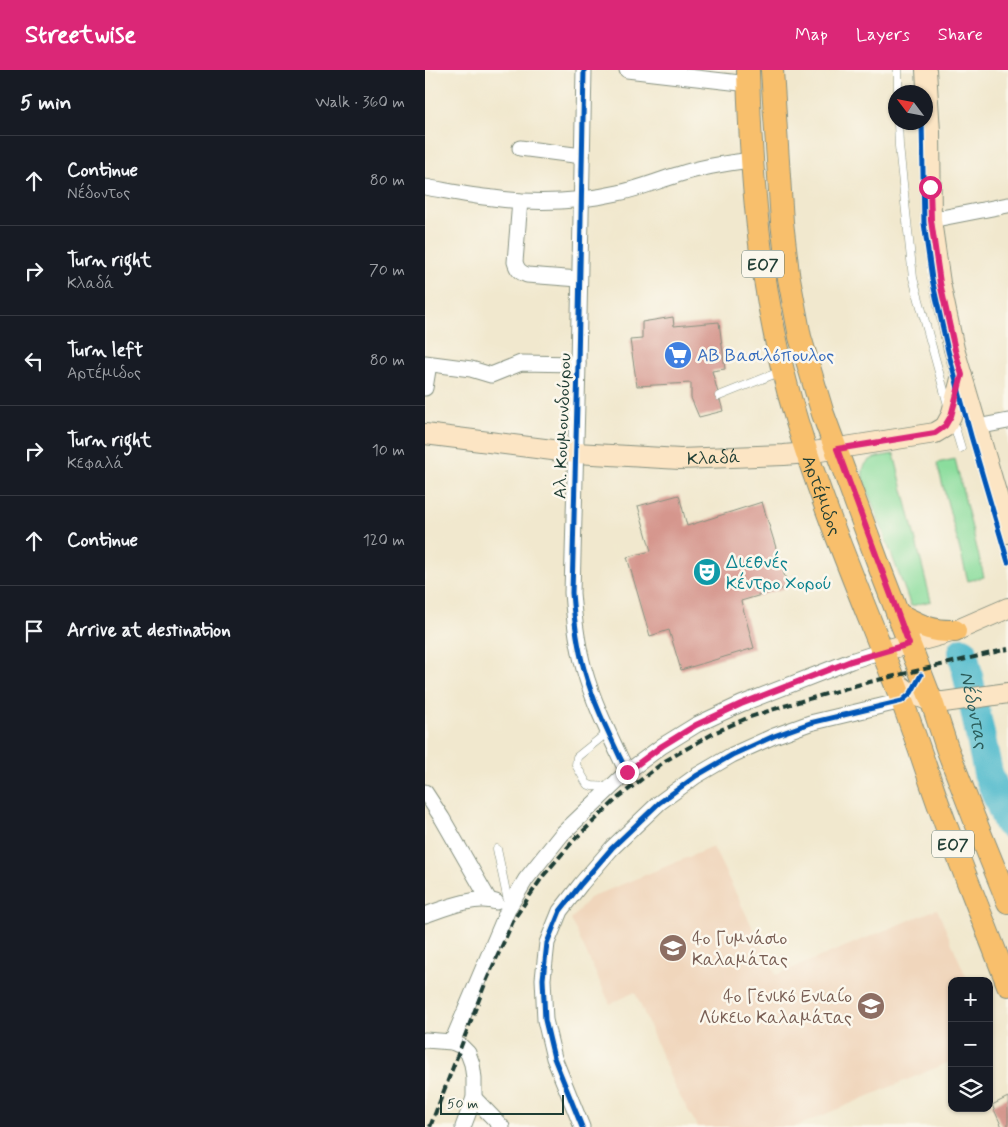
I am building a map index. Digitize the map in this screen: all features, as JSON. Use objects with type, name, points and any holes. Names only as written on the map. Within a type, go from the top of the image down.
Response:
[{"type":"main road","name":"Αρτέμιδος","points":[[772,70],[782,222],[788,273],[799,337],[823,414],[909,644],[907,687],[947,826],[1008,985]]},
{"type":"main road","name":"Αρτέμιδος","points":[[748,77],[751,160],[763,264],[775,335],[807,453],[882,651],[907,687],[938,702],[959,780],[1008,902]]},
{"type":"main road","points":[[898,614],[931,633],[955,631]]},
{"type":"street","name":"Αλ. Κουμουνδούρου","points":[[584,70],[576,454],[571,579],[575,622],[585,670],[593,696],[627,772]]},
{"type":"street","points":[[627,70],[748,77]]},
{"type":"street","points":[[926,70],[930,132],[931,220],[940,283],[955,350],[1008,533]]},
{"type":"street","points":[[521,148],[581,156]]},
{"type":"street","points":[[425,186],[520,201],[581,199],[628,191],[705,167],[751,160]]},
{"type":"street","points":[[520,201],[515,262],[517,268],[521,273],[527,275],[579,279]]},
{"type":"street","points":[[931,220],[1008,205]]},
{"type":"street","points":[[425,388],[427,364],[471,369],[491,375],[521,363],[578,364]]},
{"type":"street","name":"Κλαδά","points":[[425,434],[576,454],[680,459],[784,456],[935,433],[945,426],[951,416],[962,375]]},
{"type":"street","points":[[977,427],[1008,421]]},
{"type":"street","points":[[955,631],[1008,608]]},
{"type":"street","points":[[453,1042],[509,907],[526,879],[562,834],[627,772],[662,746],[696,725],[741,704],[851,661],[909,644],[931,633]]},
{"type":"street","points":[[582,1127],[554,1058],[545,1020],[543,979],[547,944],[561,911],[612,848],[659,803],[696,776],[732,755],[774,736],[907,687]]},
{"type":"street","points":[[938,702],[1008,693]]},
{"type":"street","points":[[425,792],[489,900]]},
{"type":"street","points":[[425,915],[479,900],[489,900],[509,907]]},
{"type":"street","points":[[425,1040],[453,1042],[461,1046],[468,1053],[475,1078],[474,1098],[463,1127]]},
{"type":"street","points":[[474,1098],[502,1127]]},
{"type":"lane","points":[[898,70],[898,85]]},
{"type":"lane","points":[[898,130],[913,278],[934,358],[961,448]]},
{"type":"lane","points":[[719,396],[784,370]]},
{"type":"lane","points":[[608,732],[577,757],[576,765],[587,784],[611,787]]},
{"type":"lane","points":[[497,850],[509,907]]},
{"type":"shaded area","points":[[713,847],[776,975],[937,909],[966,977],[948,977],[948,1063],[795,1127],[698,1127],[675,1088],[635,992],[610,1004],[571,920],[589,898]]},
{"type":"green space","points":[[894,454],[931,601],[911,606],[863,479],[864,466],[867,462],[876,457]]},
{"type":"green space","points":[[955,459],[984,577],[968,581],[937,463]]},
{"type":"building","name":"ΑΒ Βασιλόπουλος","points":[[673,317],[674,326],[719,322],[725,369],[712,371],[723,411],[699,417],[691,398],[691,383],[637,386],[630,340],[642,339],[642,322]]},
{"type":"building","name":"Διεθνές Κέντρο Χορού","points":[[679,495],[687,526],[762,502],[788,587],[741,601],[754,648],[681,670],[669,630],[650,636],[627,557],[651,551],[638,506]]},
{"type":"building","points":[[1008,1097],[1008,1127],[1002,1127],[993,1104]]},
{"type":"waterway","name":"Νέδoντας","points":[[963,652],[988,773],[1008,823]]},
{"type":"railway","points":[[430,1127],[485,984],[514,919],[543,876],[575,839],[619,797],[665,761],[716,732],[747,718],[861,684],[1008,649]]},
{"type":"cycle path","points":[[584,70],[572,593],[578,641],[588,682],[603,721],[627,772]]},
{"type":"cycle path","points":[[922,130],[924,223],[932,279],[948,351],[1008,562]]},
{"type":"cycle path","points":[[582,1127],[554,1058],[545,1020],[543,979],[547,943],[560,911],[612,848],[659,803],[696,776],[732,755],[774,736],[810,723],[902,701],[911,693],[921,675]]},
{"type":"place","name":"ΑΒ Βασιλόπουλος","points":[[678,355]]},
{"type":"place","name":"Διεθνές Κέντρο Χορού","points":[[707,572]]},
{"type":"place","name":"4ο Γυμνάσιο Καλαμάτας","points":[[673,948]]},
{"type":"place","name":"4ο Γενικό Ενιαίο Λύκειο Καλαμάτας","points":[[871,1006]]},
{"type":"route","points":[[627,772],[662,746],[696,725],[741,704],[851,661],[909,644],[837,449],[935,433],[945,426],[951,416],[962,375],[940,283],[931,220],[930,187]]}]
